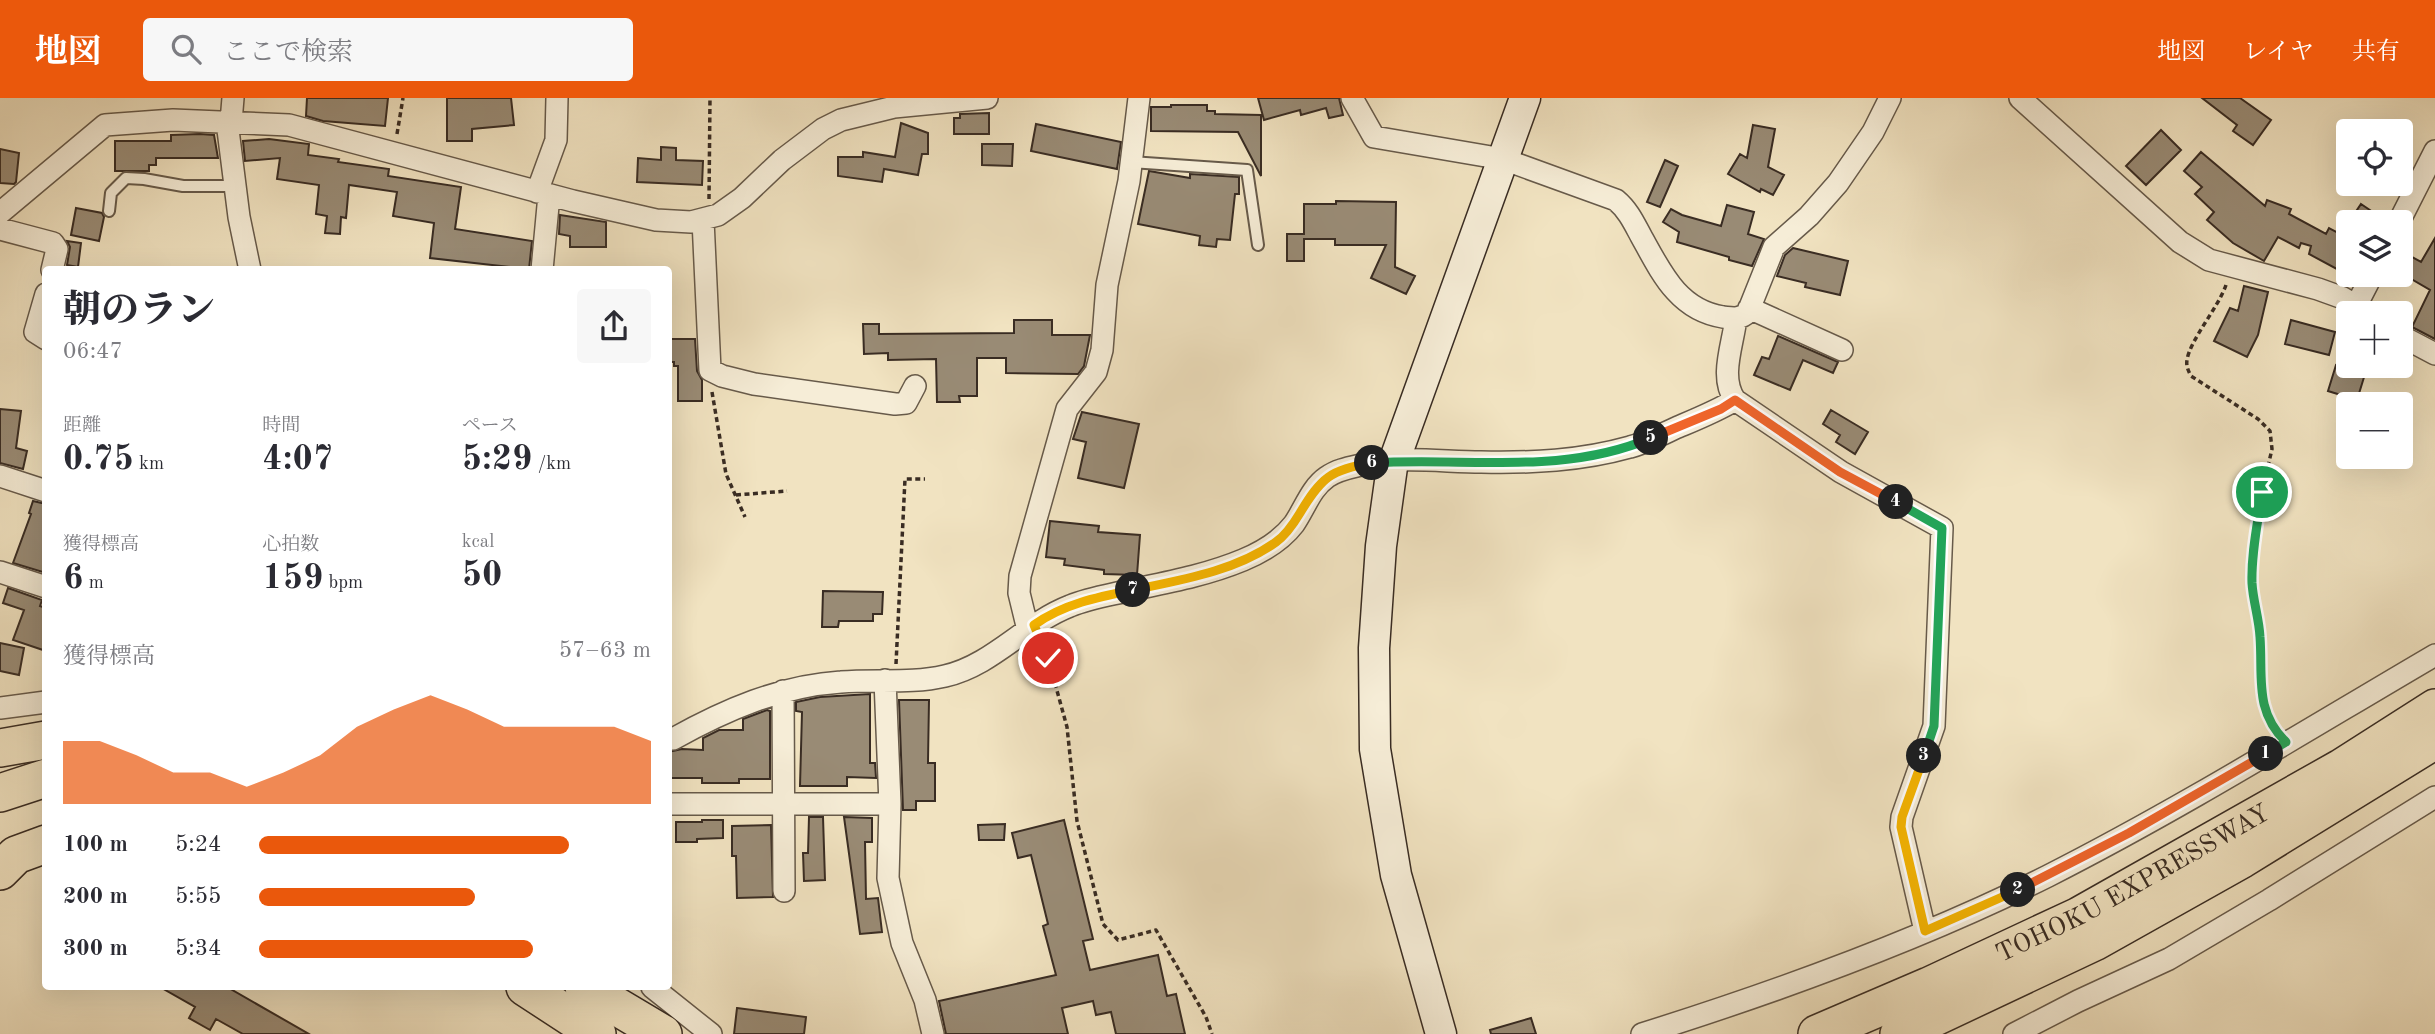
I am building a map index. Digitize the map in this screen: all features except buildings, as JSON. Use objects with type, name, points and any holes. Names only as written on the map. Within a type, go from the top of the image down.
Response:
[{"type":"highway","name":"TOHOKU EXPRESSWAY","points":[[1817,1034],[1929,986],[2079,916],[2341,768],[2435,708]]},
{"type":"highway","name":"TOHOKU EXPRESSWAY","points":[[1899,1034],[2094,942],[2242,859],[2435,740]]},
{"type":"highway","points":[[0,748],[42,741]]},
{"type":"highway","points":[[0,793],[42,779]]},
{"type":"highway","points":[[0,813],[42,799]]},
{"type":"highway","points":[[0,870],[16,855],[42,845]]},
{"type":"highway","points":[[527,990],[567,1034]]},
{"type":"highway","points":[[529,990],[597,1034]]},
{"type":"highway","points":[[590,991],[639,1034]]},
{"type":"highway","points":[[590,991],[663,1034]]},
{"type":"street","points":[[233,98],[229,122],[235,186],[249,266]]},
{"type":"street","points":[[542,266],[543,193],[556,140],[557,98]]},
{"type":"street","points":[[0,213],[105,125],[116,122],[173,120],[289,125],[543,193],[656,220],[691,222],[706,219],[742,198],[782,160],[841,120],[894,107],[986,98]]},
{"type":"street","points":[[1031,627],[1019,593],[1020,576],[1067,409],[1096,372],[1102,350],[1107,285],[1131,162],[1139,98]]},
{"type":"street","points":[[1352,98],[1374,137],[1503,159],[1616,200],[1626,209],[1678,296],[1700,310],[1716,316],[1742,313],[1842,350]]},
{"type":"street","points":[[1441,1034],[1396,875],[1375,749],[1374,648],[1381,546],[1394,461],[1525,98]]},
{"type":"street","points":[[1890,98],[1873,132],[1838,183],[1809,216],[1774,247],[1742,313],[1727,375],[1727,389],[1735,400],[1840,472],[1942,528],[1934,726],[1902,817],[1901,827],[1925,931]]},
{"type":"street","points":[[2020,98],[2180,242],[2209,260],[2318,289],[2348,301]]},
{"type":"street","points":[[2405,210],[2435,151]]},
{"type":"street","points":[[706,219],[710,370],[754,384],[895,404],[906,402],[915,386]]},
{"type":"street","points":[[0,229],[53,243],[57,249],[53,266]]},
{"type":"street","points":[[42,307],[35,332],[42,336]]},
{"type":"street","points":[[2413,342],[2435,354]]},
{"type":"street","points":[[672,739],[746,703],[783,691],[812,685],[942,677],[964,671],[981,663],[1057,611],[1090,599],[1170,582],[1242,561],[1279,540],[1294,524],[1321,481],[1330,474],[1369,463],[1394,461],[1534,463],[1573,460],[1632,447],[1721,409],[1735,400]]},
{"type":"street","points":[[0,476],[42,490]]},
{"type":"street","points":[[0,572],[42,586]]},
{"type":"street","points":[[1642,1034],[1780,987],[1925,931],[2058,870],[2129,833],[2435,654]]},
{"type":"street","points":[[890,680],[888,878],[902,943],[925,1000],[933,1034]]},
{"type":"street","points":[[783,691],[784,891]]},
{"type":"street","points":[[0,708],[42,701]]},
{"type":"street","points":[[2014,1034],[2169,958],[2269,900],[2435,797]]},
{"type":"street","points":[[672,804],[890,804]]},
{"type":"street","points":[[656,990],[711,1034]]},
{"type":"lane","points":[[1131,162],[1247,170],[1258,245]]},
{"type":"lane","points":[[109,211],[111,193],[126,178],[183,186],[235,186]]},
{"type":"path","points":[[394,153],[403,98]]},
{"type":"path","points":[[706,219],[710,98]]},
{"type":"path","points":[[2232,267],[2221,298],[2189,352],[2186,366],[2191,376],[2258,419],[2270,431],[2272,449],[2262,492],[2252,564],[2252,584],[2260,629],[2263,705],[2269,723],[2286,742]]},
{"type":"path","points":[[710,370],[712,405],[726,474],[745,517]]},
{"type":"path","points":[[890,680],[905,480],[925,479]]},
{"type":"path","points":[[736,495],[787,491]]},
{"type":"path","points":[[1031,627],[1048,658],[1067,727],[1077,821],[1103,924],[1118,940],[1156,930],[1206,1017],[1212,1034]]},
{"type":"route","points":[[1048,658],[1034,625],[1045,617],[1090,599],[1214,570],[1261,552],[1279,540],[1294,524],[1310,496],[1330,474],[1369,463],[1394,461],[1534,463],[1573,460],[1632,447],[1721,409],[1735,400],[1840,472],[1942,528],[1934,726],[1902,817],[1901,827],[1925,931],[2046,877],[2129,833],[2286,742],[2269,723],[2263,705],[2260,629],[2252,584],[2252,564],[2262,492]]}]
